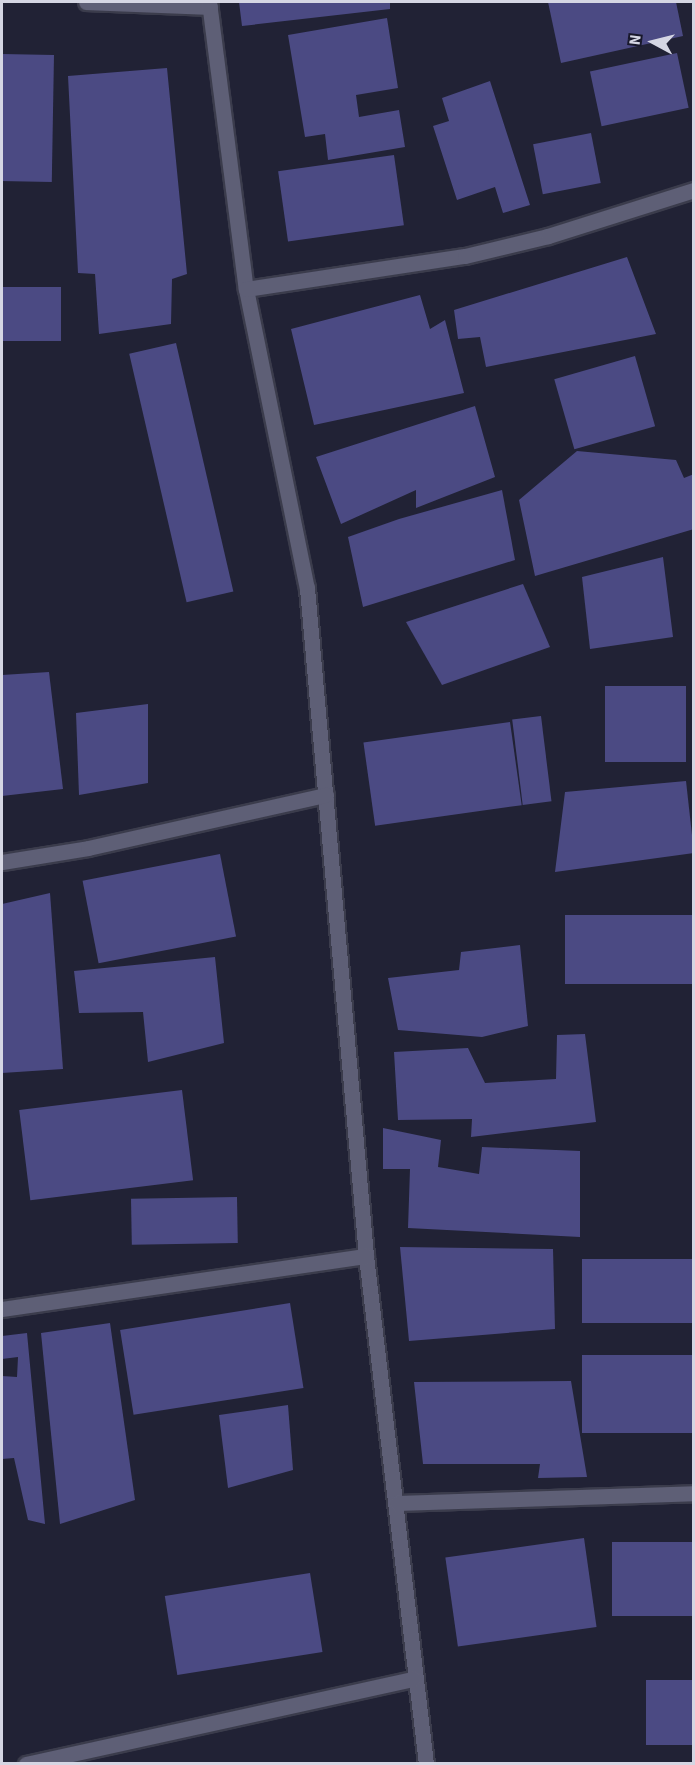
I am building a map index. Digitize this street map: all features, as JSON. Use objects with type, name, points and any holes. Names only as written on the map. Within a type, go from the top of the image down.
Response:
[{"type":"street","points":[[86,2],[209,4],[246,289],[307,588],[366,1256],[397,1503],[414,1679],[426,1764]]},
{"type":"street","points":[[246,289],[465,256],[558,233],[693,190]]},
{"type":"street","points":[[2,862],[88,848],[326,795]]},
{"type":"street","points":[[2,1309],[366,1256]]},
{"type":"street","points":[[397,1503],[693,1493]]},
{"type":"street","points":[[26,1764],[414,1679]]},
{"type":"building","points":[[239,2],[390,2],[390,9],[242,26]]},
{"type":"building","points":[[548,2],[676,2],[683,36],[561,63]]},
{"type":"building","points":[[387,18],[398,88],[356,95],[359,117],[399,110],[405,147],[328,160],[325,134],[305,137],[288,35]]},
{"type":"building","points":[[677,53],[689,108],[602,126],[590,72]]},
{"type":"building","points":[[2,54],[54,55],[52,182],[2,181]]},
{"type":"building","points":[[167,68],[187,274],[172,279],[171,324],[99,334],[95,274],[78,273],[68,76]]},
{"type":"building","points":[[490,81],[530,205],[503,213],[495,187],[457,200],[433,126],[449,121],[442,98]]},
{"type":"building","points":[[591,133],[601,183],[543,194],[533,144]]},
{"type":"building","points":[[394,155],[404,225],[288,242],[278,171]]},
{"type":"building","points":[[627,257],[656,334],[486,367],[480,337],[458,339],[454,310]]},
{"type":"building","points":[[2,287],[61,287],[61,341],[2,341]]},
{"type":"building","points":[[420,295],[430,329],[445,320],[464,393],[314,425],[291,329]]},
{"type":"building","points":[[176,343],[233,591],[187,602],[129,354]]},
{"type":"building","points":[[635,356],[655,426],[574,449],[554,379]]},
{"type":"building","points":[[475,406],[495,477],[416,508],[416,490],[341,524],[316,457]]},
{"type":"building","points":[[577,451],[676,460],[684,478],[694,474],[694,529],[535,576],[519,500]]},
{"type":"building","points":[[502,490],[515,560],[363,607],[348,537],[399,519]]},
{"type":"building","points":[[663,557],[673,637],[590,649],[582,577]]},
{"type":"building","points":[[523,584],[550,647],[442,685],[406,622]]},
{"type":"building","points":[[49,672],[63,789],[2,796],[2,675]]},
{"type":"building","points":[[605,686],[686,686],[686,762],[605,762]]},
{"type":"building","points":[[148,704],[148,783],[79,795],[76,713]]},
{"type":"building","points":[[541,716],[551,801],[523,805],[512,720]]},
{"type":"building","points":[[510,722],[522,805],[375,826],[363,743]]},
{"type":"building","points":[[686,781],[694,853],[555,872],[565,792]]},
{"type":"building","points":[[220,854],[236,936],[99,963],[83,881]]},
{"type":"building","points":[[50,893],[63,1069],[2,1073],[2,904]]},
{"type":"building","points":[[565,915],[694,915],[694,984],[565,984]]},
{"type":"building","points":[[520,945],[528,1026],[482,1037],[398,1030],[388,978],[459,970],[461,952]]},
{"type":"building","points":[[215,957],[224,1043],[148,1062],[143,1012],[79,1013],[74,971]]},
{"type":"building","points":[[585,1034],[596,1122],[471,1137],[472,1119],[398,1120],[394,1052],[468,1048],[485,1083],[556,1079],[557,1035]]},
{"type":"building","points":[[182,1090],[193,1180],[30,1200],[19,1110]]},
{"type":"building","points":[[383,1128],[441,1140],[438,1167],[479,1174],[482,1147],[580,1151],[580,1237],[408,1228],[410,1169],[383,1169]]},
{"type":"building","points":[[237,1197],[238,1243],[132,1245],[131,1199]]},
{"type":"building","points":[[400,1247],[553,1249],[555,1329],[409,1341]]},
{"type":"building","points":[[582,1259],[694,1259],[694,1323],[582,1323]]},
{"type":"building","points":[[290,1303],[303,1388],[134,1415],[120,1330]]},
{"type":"building","points":[[110,1323],[135,1500],[60,1524],[41,1333]]},
{"type":"building","points":[[27,1333],[45,1524],[28,1520],[14,1458],[2,1459],[2,1376],[17,1377],[18,1357],[2,1359],[2,1336]]},
{"type":"building","points":[[582,1355],[694,1355],[694,1433],[582,1433]]},
{"type":"building","points":[[571,1381],[587,1477],[538,1478],[540,1464],[423,1464],[414,1382]]},
{"type":"building","points":[[288,1405],[293,1470],[228,1488],[219,1415]]},
{"type":"building","points":[[584,1538],[597,1627],[458,1647],[445,1557]]},
{"type":"building","points":[[612,1542],[694,1542],[694,1616],[612,1616]]},
{"type":"building","points":[[310,1573],[323,1652],[177,1675],[165,1596]]},
{"type":"building","points":[[646,1680],[694,1680],[694,1745],[646,1745]]}]
